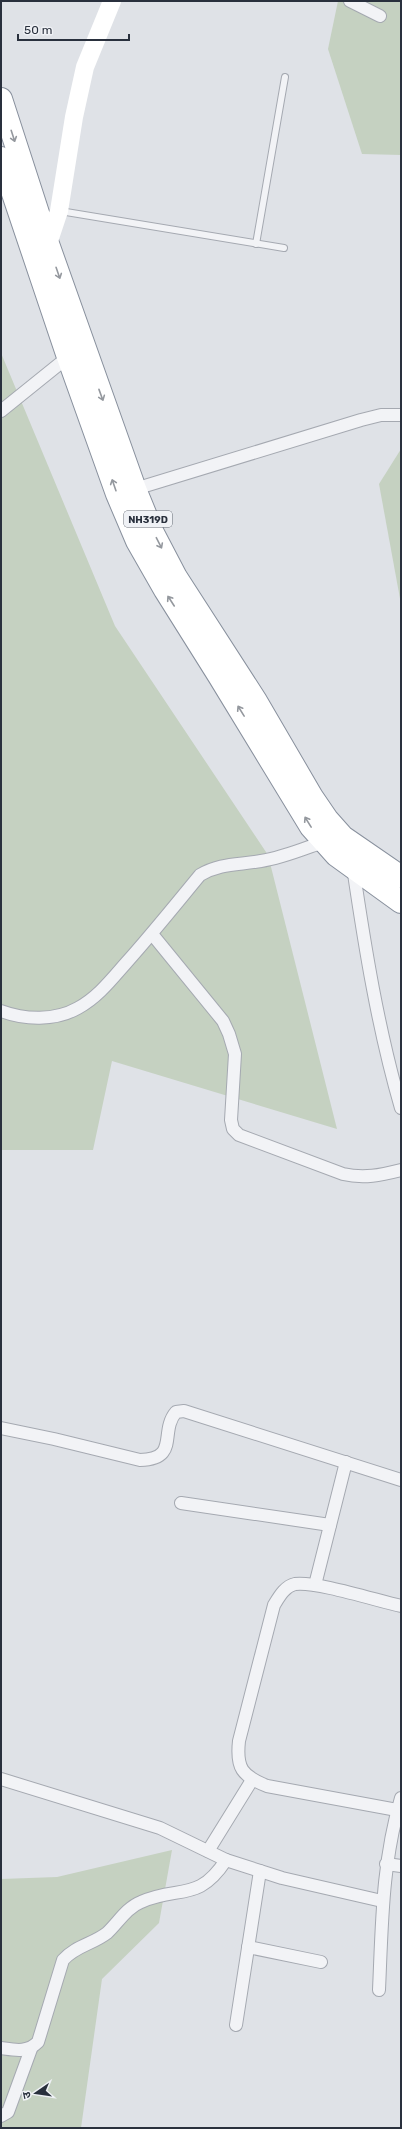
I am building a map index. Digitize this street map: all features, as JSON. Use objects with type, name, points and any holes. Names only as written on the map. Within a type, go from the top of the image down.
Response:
[{"type":"highway","name":"NH319D","points":[[1,99],[48,244],[135,489],[154,533],[176,577],[256,701],[327,820],[343,837],[401,877]]},
{"type":"highway","name":"NH319D","points":[[1,158],[68,357],[117,494],[137,541],[164,590],[223,682],[311,827],[323,842],[353,867],[401,902]]},
{"type":"street","points":[[48,244],[59,211],[74,116],[85,67],[112,1]]},
{"type":"street","points":[[350,1],[380,16]]},
{"type":"street","points":[[1,411],[68,357]]},
{"type":"street","points":[[135,489],[361,420],[400,412]]},
{"type":"street","points":[[1,1012],[13,1016],[35,1018],[59,1015],[77,1009],[98,994],[152,934],[200,875],[210,868],[276,858],[323,842]]},
{"type":"street","points":[[353,867],[366,956],[383,1042],[401,1108]]},
{"type":"street","points":[[152,934],[223,1021],[229,1034],[235,1054],[231,1120],[233,1129],[239,1135],[343,1174],[356,1177],[384,1174],[401,1170]]},
{"type":"street","points":[[1,1428],[140,1460],[149,1460],[160,1457],[166,1449],[171,1418],[176,1412],[184,1411],[401,1480]]},
{"type":"street","points":[[315,1586],[346,1462]]},
{"type":"street","points":[[181,1503],[330,1525]]},
{"type":"street","points":[[398,1810],[267,1786],[252,1780],[242,1771],[237,1756],[238,1741],[274,1605],[286,1588],[295,1584],[315,1586],[401,1606]]},
{"type":"street","points":[[1,1779],[160,1828],[226,1860],[260,1871],[282,1878],[382,1901]]},
{"type":"street","points":[[208,1851],[252,1780]]},
{"type":"street","points":[[379,1990],[382,1901],[386,1864],[401,1798]]},
{"type":"street","points":[[1,2116],[8,2112],[31,2049],[38,2042],[63,1960],[71,1951],[98,1939],[130,1909],[140,1902],[194,1890],[207,1884],[216,1875],[226,1860]]},
{"type":"street","points":[[386,1864],[401,1866]]},
{"type":"street","points":[[236,2025],[260,1871]]},
{"type":"street","points":[[248,1947],[321,1962]]},
{"type":"street","points":[[1,2048],[20,2050],[31,2049]]},
{"type":"lane","points":[[256,244],[285,77]]},
{"type":"lane","points":[[59,211],[284,248]]},
{"type":"green space","points":[[338,1],[401,1],[401,155],[362,154],[328,49]]},
{"type":"green space","points":[[1,353],[115,626],[268,855],[337,1129],[112,1061],[93,1150],[1,1150]]},
{"type":"green space","points":[[401,449],[401,604],[379,484]]},
{"type":"green space","points":[[172,1850],[159,1923],[102,1979],[81,2128],[1,2128],[1,1879],[57,1877]]}]
